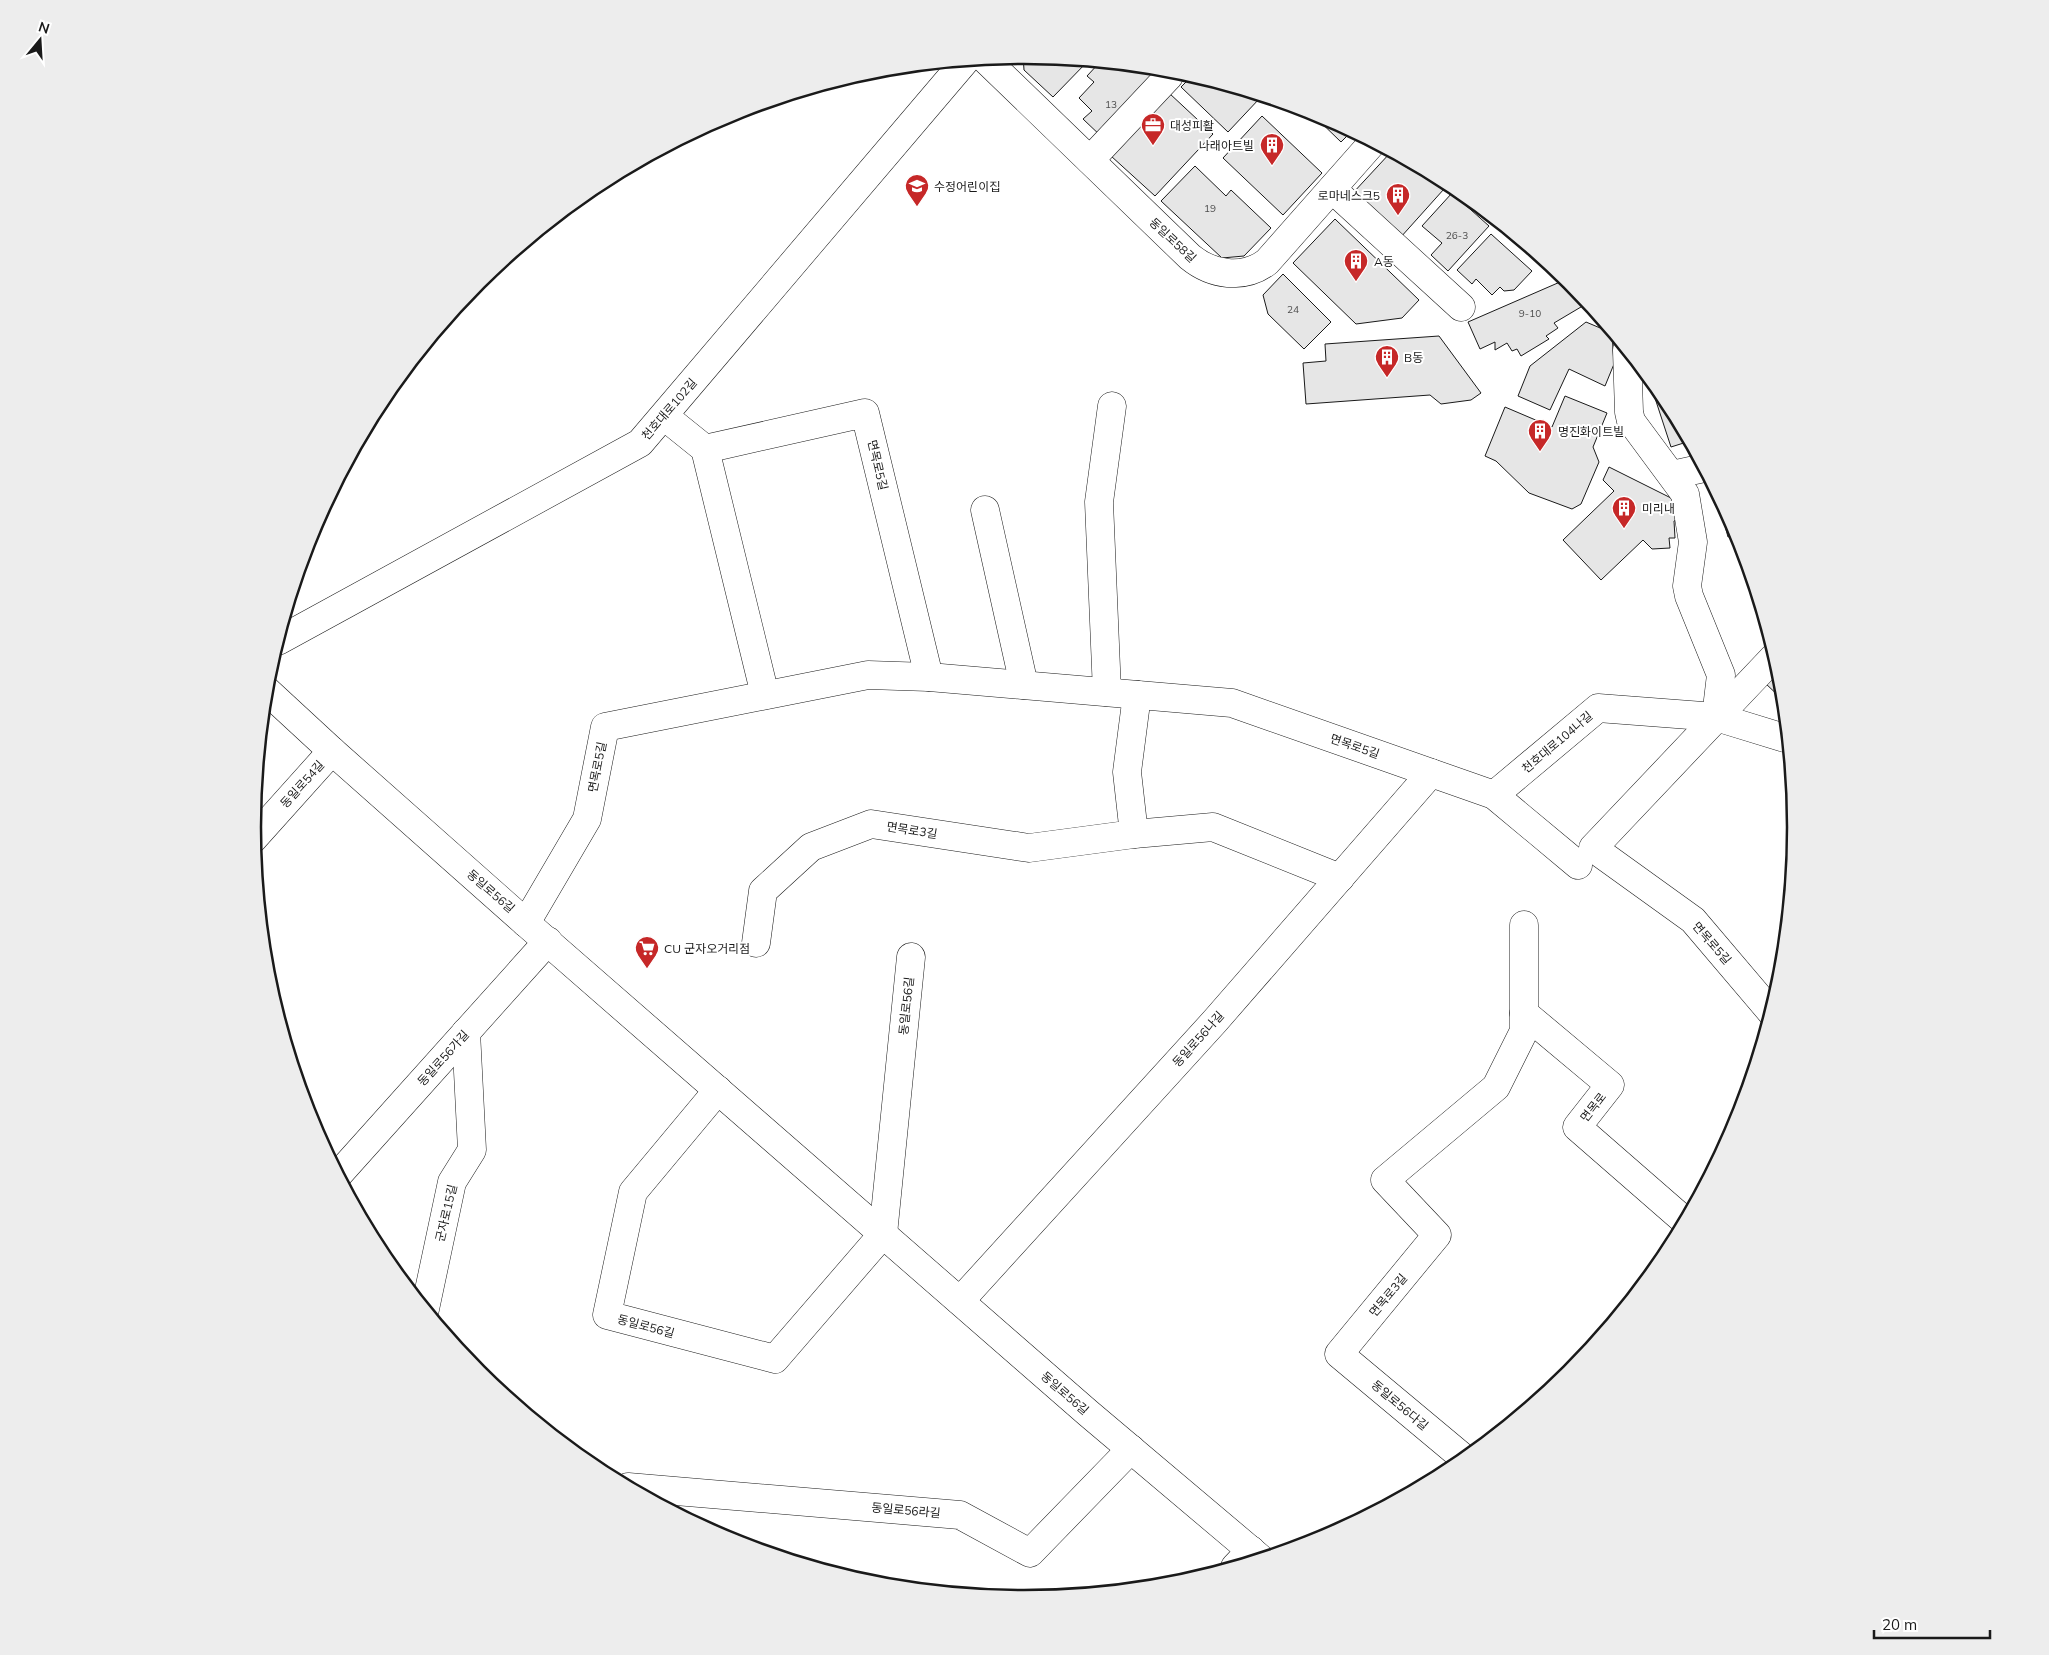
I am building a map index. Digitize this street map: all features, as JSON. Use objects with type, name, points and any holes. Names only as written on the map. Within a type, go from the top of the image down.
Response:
[{"type":"street","name":"동일로58길","points":[[991,65],[1199,265],[1227,274],[1250,271],[1267,262],[1369,147]]},
{"type":"street","name":"천호대로102길","points":[[285,637],[640,443],[961,66]]},
{"type":"street","points":[[1090,160],[1168,77]]},
{"type":"street","points":[[1332,189],[1461,307]]},
{"type":"street","points":[[1627,360],[1631,421],[1685,494],[1693,542],[1687,586],[1689,596],[1721,675],[1716,717]]},
{"type":"street","points":[[1106,692],[1099,502],[1112,406]]},
{"type":"street","name":"면목로5길","points":[[706,449],[866,413],[929,677]]},
{"type":"street","points":[[664,416],[706,449],[765,695]]},
{"type":"street","points":[[1672,475],[1698,469]]},
{"type":"street","points":[[985,510],[1024,685]]},
{"type":"street","points":[[1585,857],[1770,661]]},
{"type":"street","name":"면목로5길","points":[[526,923],[587,819],[605,727],[868,675],[929,677],[1232,703],[1494,796],[1585,857],[1693,920],[1767,1007]]},
{"type":"street","points":[[1134,834],[1127,772],[1137,695]]},
{"type":"street","name":"동일로56길","points":[[272,696],[526,923],[960,1302],[1132,1448],[1247,1558]]},
{"type":"street","name":"천호대로104나길","points":[[1494,796],[1598,708],[1716,717],[1783,737]]},
{"type":"street","name":"동일로54길","points":[[261,830],[332,751]]},
{"type":"street","name":"동일로56나길","points":[[960,1302],[1216,1021],[1431,773]]},
{"type":"street","name":"면목로3길","points":[[756,943],[763,891],[811,847],[871,824],[1029,848],[1134,834],[1213,827],[1340,878]]},
{"type":"street","points":[[1524,924],[1524,1013]]},
{"type":"street","name":"동일로56가길","points":[[343,1170],[548,941]]},
{"type":"street","name":"동일로56길","points":[[718,1090],[634,1192],[607,1316],[775,1359],[883,1234],[912,957]]},
{"type":"street","name":"면목로3길","points":[[1339,1354],[1437,1236],[1385,1180],[1496,1087],[1524,1031],[1524,1013]]},
{"type":"street","name":"면목로","points":[[1524,1013],[1610,1085],[1577,1127],[1681,1218]]},
{"type":"street","name":"군자로15길","points":[[427,1302],[452,1182],[472,1150],[466,1032]]},
{"type":"street","name":"동일로56다길","points":[[1339,1354],[1460,1455]]},
{"type":"street","name":"동일로56라길","points":[[647,1491],[960,1515],[1030,1553],[1132,1448]]},
{"type":"building","points":[[1024,64],[1083,66],[1053,97],[1024,70]]},
{"type":"building","points":[[1095,67],[1150,74],[1158,82],[1103,138],[1083,119],[1092,111],[1079,98],[1094,82],[1087,76]]},
{"type":"building","points":[[1187,81],[1258,100],[1228,132],[1181,87]]},
{"type":"building","points":[[1169,93],[1213,134],[1155,196],[1111,156]]},
{"type":"building","name":"나래아트빌","points":[[1262,116],[1322,173],[1283,215],[1223,158]]},
{"type":"building","points":[[1324,125],[1347,136],[1341,142]]},
{"type":"building","name":"로마네스크5","points":[[1387,156],[1444,189],[1400,238],[1352,194]]},
{"type":"building","points":[[1195,166],[1226,196],[1231,190],[1271,228],[1244,256],[1222,258],[1161,201]]},
{"type":"building","points":[[1451,194],[1489,226],[1448,271],[1431,255],[1442,243],[1422,226]]},
{"type":"building","name":"A동","points":[[1335,219],[1419,300],[1402,318],[1356,324],[1293,263]]},
{"type":"building","points":[[1491,234],[1532,271],[1514,290],[1504,291],[1500,287],[1492,295],[1476,279],[1472,284],[1457,270]]},
{"type":"building","points":[[1283,274],[1331,322],[1304,349],[1268,314],[1263,295]]},
{"type":"building","points":[[1560,282],[1563,288],[1566,288],[1583,306],[1554,323],[1558,328],[1546,336],[1549,339],[1521,356],[1517,349],[1512,351],[1507,343],[1495,350],[1495,342],[1480,349],[1468,322]]},
{"type":"building","points":[[1586,322],[1603,329],[1613,341],[1614,364],[1605,386],[1569,369],[1550,410],[1518,396],[1530,366]]},
{"type":"building","name":"B동","points":[[1439,336],[1481,393],[1471,400],[1441,404],[1430,395],[1306,404],[1303,363],[1326,361],[1325,344]]},
{"type":"building","points":[[1654,395],[1684,443],[1671,447]]},
{"type":"building","name":"명진화이트빌","points":[[1565,396],[1607,413],[1593,447],[1599,462],[1581,504],[1572,509],[1529,493],[1496,461],[1485,456],[1505,407],[1552,427]]},
{"type":"building","name":"미리내","points":[[1609,467],[1677,501],[1677,520],[1674,521],[1675,538],[1669,538],[1670,548],[1652,549],[1643,540],[1601,580],[1563,540],[1614,491],[1603,480]]},
{"type":"building","points":[[1724,523],[1731,536],[1728,537]]},
{"type":"building","points":[[1773,673],[1777,694],[1764,682]]},
{"type":"place","name":"대성피활","points":[[1153,146]]},
{"type":"place","name":"나래아트빌","points":[[1272,166]]},
{"type":"place","name":"수정어린이집","points":[[917,207]]},
{"type":"place","name":"로마네스크5","points":[[1398,216]]},
{"type":"place","name":"A동","points":[[1356,282]]},
{"type":"place","name":"B동","points":[[1387,378]]},
{"type":"place","name":"명진화이트빌","points":[[1540,452]]},
{"type":"place","name":"미리내","points":[[1624,529]]},
{"type":"place","name":"CU 군자오거리점","points":[[647,969]]}]
